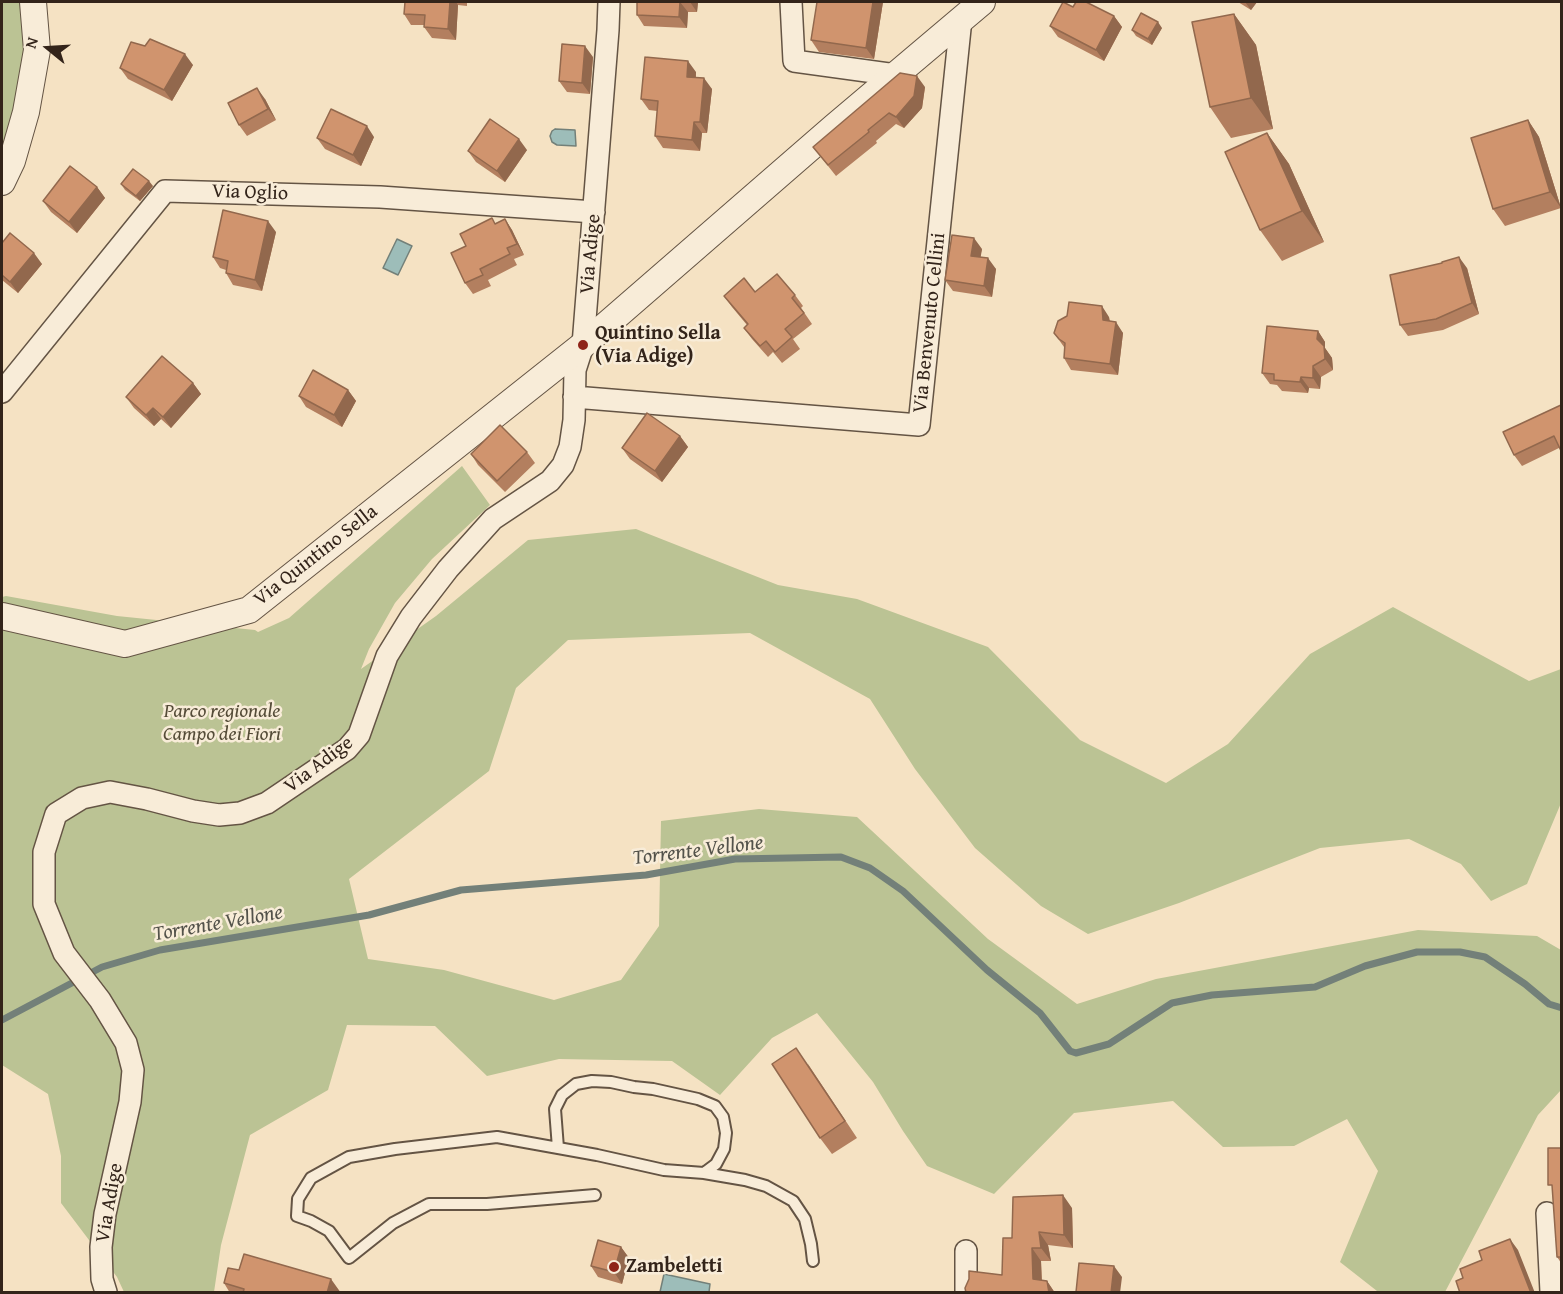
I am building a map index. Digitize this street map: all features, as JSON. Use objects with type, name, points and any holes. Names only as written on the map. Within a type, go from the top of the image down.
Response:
[{"type":"street","points":[[2,182],[12,161],[26,112],[37,50],[33,2]]},
{"type":"street","name":"Via Adige","points":[[106,1293],[102,1279],[101,1247],[105,1214],[130,1102],[133,1070],[126,1043],[100,1000],[64,953],[44,904],[44,852],[56,814],[82,798],[110,792],[193,811],[219,815],[240,813],[267,803],[346,749],[359,735],[387,656],[411,617],[448,569],[493,519],[550,481],[563,465],[570,447],[574,420],[575,370],[583,345],[609,2]]},
{"type":"street","points":[[791,2],[794,61],[896,75]]},
{"type":"street","points":[[583,345],[982,2]]},
{"type":"street","name":"Via Benvenuto Cellini","points":[[574,397],[919,425],[961,19]]},
{"type":"street","name":"Via Oglio","points":[[2,392],[165,191],[380,197],[594,212]]},
{"type":"street","name":"Via Quintino Sella","points":[[2,616],[125,644],[249,610],[583,345]]},
{"type":"street","points":[[1547,1213],[1551,1293]]},
{"type":"street","points":[[966,1251],[966,1293]]},
{"type":"lane","points":[[558,1148],[555,1110],[562,1095],[576,1084],[592,1081],[611,1082],[653,1089],[698,1099],[715,1106],[723,1117],[726,1133],[724,1149],[716,1164],[704,1173]]},
{"type":"lane","points":[[595,1195],[487,1204],[429,1204],[393,1223],[349,1258],[329,1231],[297,1216],[298,1199],[310,1179],[349,1157],[497,1137],[664,1170],[704,1173],[766,1186],[793,1201],[805,1219],[813,1261]]},
{"type":"green space","points":[[2,2],[24,2],[27,73],[2,155]]},
{"type":"green space","name":"Parco regionale Campo dei Fiori","points":[[462,466],[490,505],[432,559],[395,603],[369,649],[361,669],[436,616],[528,540],[636,529],[778,585],[857,599],[988,647],[1080,740],[1166,783],[1228,744],[1310,654],[1393,607],[1529,681],[1561,669],[1561,803],[1527,884],[1491,901],[1461,864],[1409,839],[1320,848],[1179,903],[1088,934],[1041,906],[975,848],[915,769],[870,699],[750,633],[568,640],[516,688],[489,771],[349,879],[368,959],[444,970],[554,1000],[621,980],[659,926],[661,821],[759,809],[857,817],[988,939],[1077,1004],[1156,979],[1418,930],[1537,936],[1561,950],[1561,1090],[1538,1115],[1445,1292],[1377,1291],[1340,1262],[1378,1171],[1347,1119],[1294,1146],[1223,1147],[1173,1101],[1074,1113],[994,1194],[927,1166],[873,1082],[817,1013],[772,1038],[720,1095],[672,1061],[559,1059],[487,1076],[435,1026],[347,1025],[328,1090],[250,1135],[221,1245],[214,1292],[124,1292],[117,1277],[61,1203],[61,1156],[48,1094],[2,1065],[2,597],[117,616],[258,632],[289,618]]},
{"type":"water","points":[[555,129],[575,130],[576,146],[557,145],[552,142],[550,136]]},
{"type":"water","points":[[397,239],[412,246],[398,275],[383,268]]},
{"type":"water","points":[[664,1274],[710,1284],[709,1292],[660,1292]]},
{"type":"building","points":[[405,2],[450,2],[448,29],[424,27],[425,15],[404,14]]},
{"type":"building","points":[[637,2],[680,2],[679,17],[637,15]]},
{"type":"building","points":[[817,2],[873,2],[866,48],[811,40]]},
{"type":"building","points":[[1063,2],[1073,7],[1076,2],[1086,2],[1114,16],[1096,50],[1050,26]]},
{"type":"building","points":[[1141,13],[1158,22],[1148,39],[1132,30]]},
{"type":"building","points":[[1234,14],[1251,98],[1210,107],[1192,22]]},
{"type":"building","points":[[150,39],[185,54],[164,90],[120,68],[131,42],[145,46]]},
{"type":"building","points":[[562,44],[585,46],[582,83],[559,81]]},
{"type":"building","points":[[645,57],[688,61],[687,77],[704,78],[700,122],[694,122],[692,140],[655,136],[658,101],[641,99]]},
{"type":"building","points":[[900,73],[917,76],[914,96],[896,117],[889,113],[828,165],[813,147]]},
{"type":"building","points":[[257,88],[268,109],[239,125],[228,103]]},
{"type":"building","points":[[331,109],[367,126],[353,155],[317,138]]},
{"type":"building","points":[[490,119],[519,139],[497,171],[468,151]]},
{"type":"building","points":[[1528,120],[1550,192],[1493,209],[1471,138]]},
{"type":"building","points":[[1267,133],[1302,211],[1260,230],[1225,152]]},
{"type":"building","points":[[70,166],[97,187],[69,222],[43,201]]},
{"type":"building","points":[[133,169],[149,181],[136,196],[121,184]]},
{"type":"building","points":[[223,210],[268,221],[255,280],[226,273],[228,261],[213,257]]},
{"type":"building","points":[[492,218],[495,224],[505,219],[517,244],[507,248],[510,254],[480,269],[483,275],[465,283],[451,253],[466,246],[460,234]]},
{"type":"building","points":[[10,233],[34,253],[10,282],[2,275],[2,243]]},
{"type":"building","points":[[952,235],[974,238],[971,256],[988,258],[984,286],[945,280]]},
{"type":"building","points":[[1459,257],[1472,303],[1436,319],[1400,325],[1390,275]]},
{"type":"building","points":[[777,274],[795,295],[792,298],[804,313],[785,329],[792,337],[775,352],[766,341],[760,346],[744,328],[748,324],[724,296],[744,278],[755,292]]},
{"type":"building","points":[[1069,302],[1102,306],[1103,320],[1116,322],[1110,364],[1064,358],[1065,343],[1054,333],[1058,321],[1067,316]]},
{"type":"building","points":[[1267,326],[1318,331],[1317,339],[1324,346],[1325,359],[1313,366],[1313,378],[1301,377],[1300,382],[1274,380],[1274,374],[1262,373]]},
{"type":"building","points":[[162,356],[193,383],[163,417],[153,408],[146,415],[126,397]]},
{"type":"building","points":[[313,370],[348,390],[334,415],[299,396]]},
{"type":"building","points":[[1561,405],[1562,453],[1554,436],[1514,455],[1503,432]]},
{"type":"building","points":[[647,413],[680,436],[655,471],[622,448]]},
{"type":"building","points":[[500,425],[527,452],[497,481],[471,454]]},
{"type":"building","points":[[796,1048],[845,1121],[820,1138],[772,1064]]},
{"type":"building","points":[[1548,1148],[1562,1148],[1562,1257],[1557,1257],[1552,1185],[1548,1185]]},
{"type":"building","points":[[1063,1195],[1064,1235],[1039,1232],[1041,1248],[1032,1248],[1033,1279],[1047,1281],[1049,1293],[966,1293],[969,1271],[1002,1275],[1003,1238],[1012,1238],[1013,1197]]},
{"type":"building","points":[[1510,1239],[1531,1293],[1460,1293],[1456,1281],[1463,1278],[1460,1269],[1482,1260],[1479,1251]]},
{"type":"building","points":[[598,1240],[621,1247],[614,1272],[591,1266]]},
{"type":"building","points":[[244,1254],[331,1279],[327,1293],[243,1293],[244,1289],[224,1283],[228,1268],[239,1270]]},
{"type":"building","points":[[1079,1263],[1114,1266],[1111,1293],[1076,1292]]},
{"type":"waterway","name":"Torrente Vellone","points":[[2,1020],[102,967],[160,950],[369,915],[461,890],[646,875],[735,859],[841,857],[870,868],[903,891],[987,970],[1040,1013],[1070,1051],[1076,1053],[1109,1044],[1172,1003],[1212,995],[1315,987],[1365,966],[1417,952],[1460,952],[1485,957],[1525,984],[1549,1004],[1562,1008]]},
{"type":"place","name":"Quintino Sella (Via Adige)","points":[[583,345]]},
{"type":"place","name":"Zambeletti","points":[[614,1267]]}]
